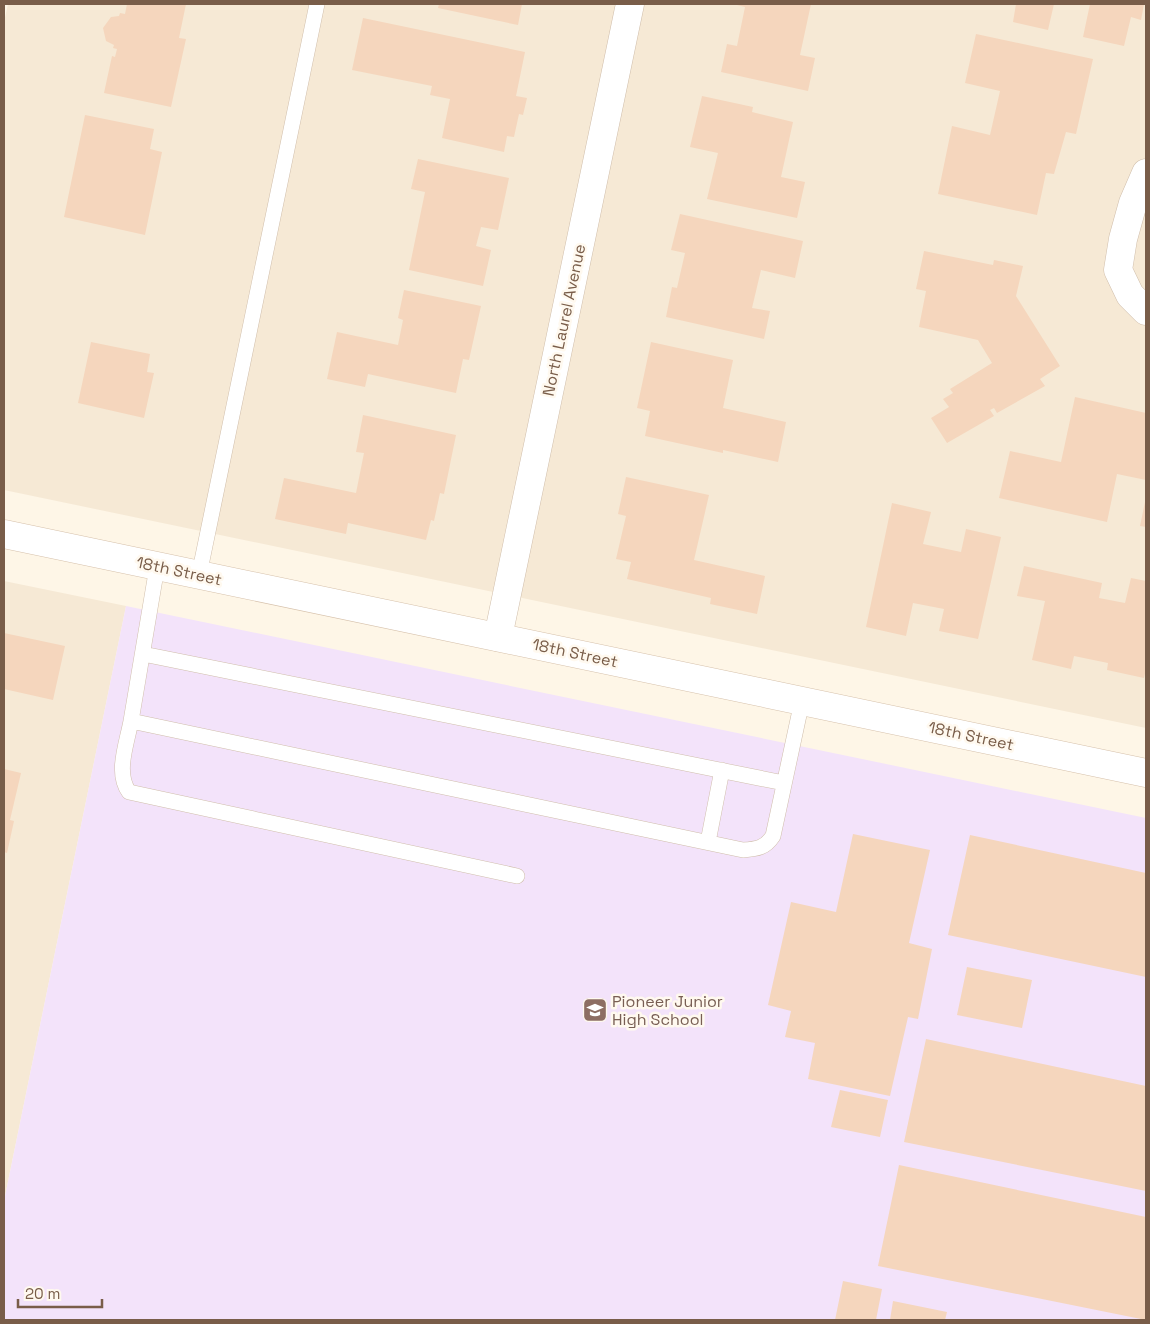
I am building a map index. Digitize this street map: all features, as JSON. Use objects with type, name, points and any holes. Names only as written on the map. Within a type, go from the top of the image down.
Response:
[{"type":"main road","name":"North Laurel Avenue","points":[[498,637],[630,4]]},
{"type":"main road","points":[[1146,173],[1133,202],[1123,239],[1118,270],[1130,295],[1146,311]]},
{"type":"main road","name":"18th Street","points":[[4,534],[1146,773]]},
{"type":"lane","points":[[199,575],[317,4]]},
{"type":"lane","points":[[158,567],[122,769],[123,784],[129,792],[517,876]]},
{"type":"lane","points":[[143,654],[784,783]]},
{"type":"lane","points":[[131,721],[743,850],[758,849],[768,843],[773,836],[802,701]]},
{"type":"lane","points":[[708,842],[722,770]]},
{"type":"shaded area","points":[[8,4],[1146,4],[1146,728],[4,490],[4,22]]},
{"type":"shaded area","points":[[4,581],[126,606],[4,1201]]},
{"type":"shaded area","name":"Pioneer Junior High School","points":[[126,606],[1146,818],[1146,1320],[4,1320],[4,1201]]},
{"type":"building","points":[[127,4],[186,4],[179,38],[186,39],[171,107],[104,93],[112,56],[115,57],[117,49],[113,48],[114,45],[106,41],[103,28],[111,17],[119,16],[120,13],[125,14]]},
{"type":"building","points":[[439,4],[522,4],[518,25],[438,8]]},
{"type":"building","points":[[733,4],[811,4],[800,55],[815,58],[808,91],[721,72],[727,44],[737,46],[745,7]]},
{"type":"building","points":[[1016,4],[1054,4],[1048,30],[1013,22]]},
{"type":"building","points":[[1090,4],[1144,4],[1141,20],[1131,17],[1124,46],[1083,37]]},
{"type":"building","points":[[363,18],[525,52],[516,96],[527,98],[523,115],[519,114],[514,137],[507,136],[504,152],[442,138],[450,99],[430,95],[432,86],[352,70]]},
{"type":"building","points":[[976,34],[1093,59],[1076,134],[1066,132],[1054,174],[1046,173],[1037,215],[938,194],[952,126],[990,135],[1000,91],[965,83]]},
{"type":"building","points":[[702,96],[753,107],[752,112],[793,122],[781,177],[805,182],[797,218],[707,199],[718,153],[690,147]]},
{"type":"building","points":[[85,115],[154,129],[150,149],[162,152],[145,235],[64,217]]},
{"type":"building","points":[[418,159],[509,178],[498,230],[481,227],[476,246],[491,250],[483,286],[409,270],[425,192],[411,189]]},
{"type":"building","points":[[680,214],[803,241],[795,278],[761,270],[752,308],[770,311],[764,339],[666,317],[672,287],[677,288],[685,253],[671,250]]},
{"type":"building","points":[[924,251],[993,265],[994,260],[1023,266],[1016,296],[1060,366],[1040,379],[1045,386],[997,413],[994,408],[990,410],[994,416],[947,443],[931,418],[949,407],[943,399],[953,393],[950,389],[992,363],[978,340],[919,327],[926,291],[916,289]]},
{"type":"building","points":[[404,290],[481,306],[469,360],[463,359],[456,393],[368,374],[365,387],[327,379],[337,332],[398,345],[403,320],[398,318]]},
{"type":"building","points":[[91,342],[150,354],[147,372],[154,373],[144,418],[78,403]]},
{"type":"building","points":[[651,342],[733,360],[723,408],[786,422],[778,462],[723,450],[723,453],[645,436],[650,411],[637,408]]},
{"type":"building","points":[[1075,397],[1146,413],[1146,480],[1117,474],[1107,522],[999,498],[1010,451],[1061,462]]},
{"type":"building","points":[[363,415],[456,435],[444,494],[440,493],[434,521],[431,520],[426,540],[348,523],[346,534],[275,519],[284,478],[356,493],[364,453],[356,452]]},
{"type":"building","points":[[626,477],[709,495],[694,560],[765,576],[757,614],[710,604],[711,598],[627,579],[631,562],[616,559],[626,516],[618,514]]},
{"type":"building","points":[[1146,502],[1146,527],[1140,526]]},
{"type":"building","points":[[892,503],[931,512],[923,544],[961,552],[966,529],[1001,537],[978,639],[939,631],[944,609],[913,603],[906,636],[866,627]]},
{"type":"building","points":[[1024,566],[1102,583],[1099,598],[1125,603],[1131,578],[1146,581],[1146,669],[1144,678],[1107,670],[1108,663],[1074,656],[1071,669],[1032,660],[1045,601],[1017,596]]},
{"type":"building","points":[[4,633],[65,646],[53,700],[4,689]]},
{"type":"building","points":[[4,769],[21,773],[10,820],[14,821],[7,853],[4,852]]},
{"type":"building","points":[[853,834],[930,850],[909,943],[932,949],[918,1019],[908,1017],[890,1096],[808,1079],[815,1043],[785,1037],[791,1011],[768,1005],[791,902],[836,912]]},
{"type":"building","points":[[970,835],[1146,873],[1146,977],[948,935]]},
{"type":"building","points":[[967,967],[1032,980],[1022,1028],[957,1015]]},
{"type":"building","points":[[926,1039],[1146,1086],[1146,1191],[904,1142]]},
{"type":"building","points":[[840,1090],[888,1100],[880,1137],[831,1127]]},
{"type":"building","points":[[899,1165],[1146,1217],[1146,1320],[878,1266]]},
{"type":"building","points":[[843,1281],[882,1289],[876,1320],[835,1320]]},
{"type":"building","points":[[893,1301],[947,1312],[945,1320],[890,1320]]},
{"type":"place","name":"Pioneer Junior High School","points":[[595,1010]]}]
